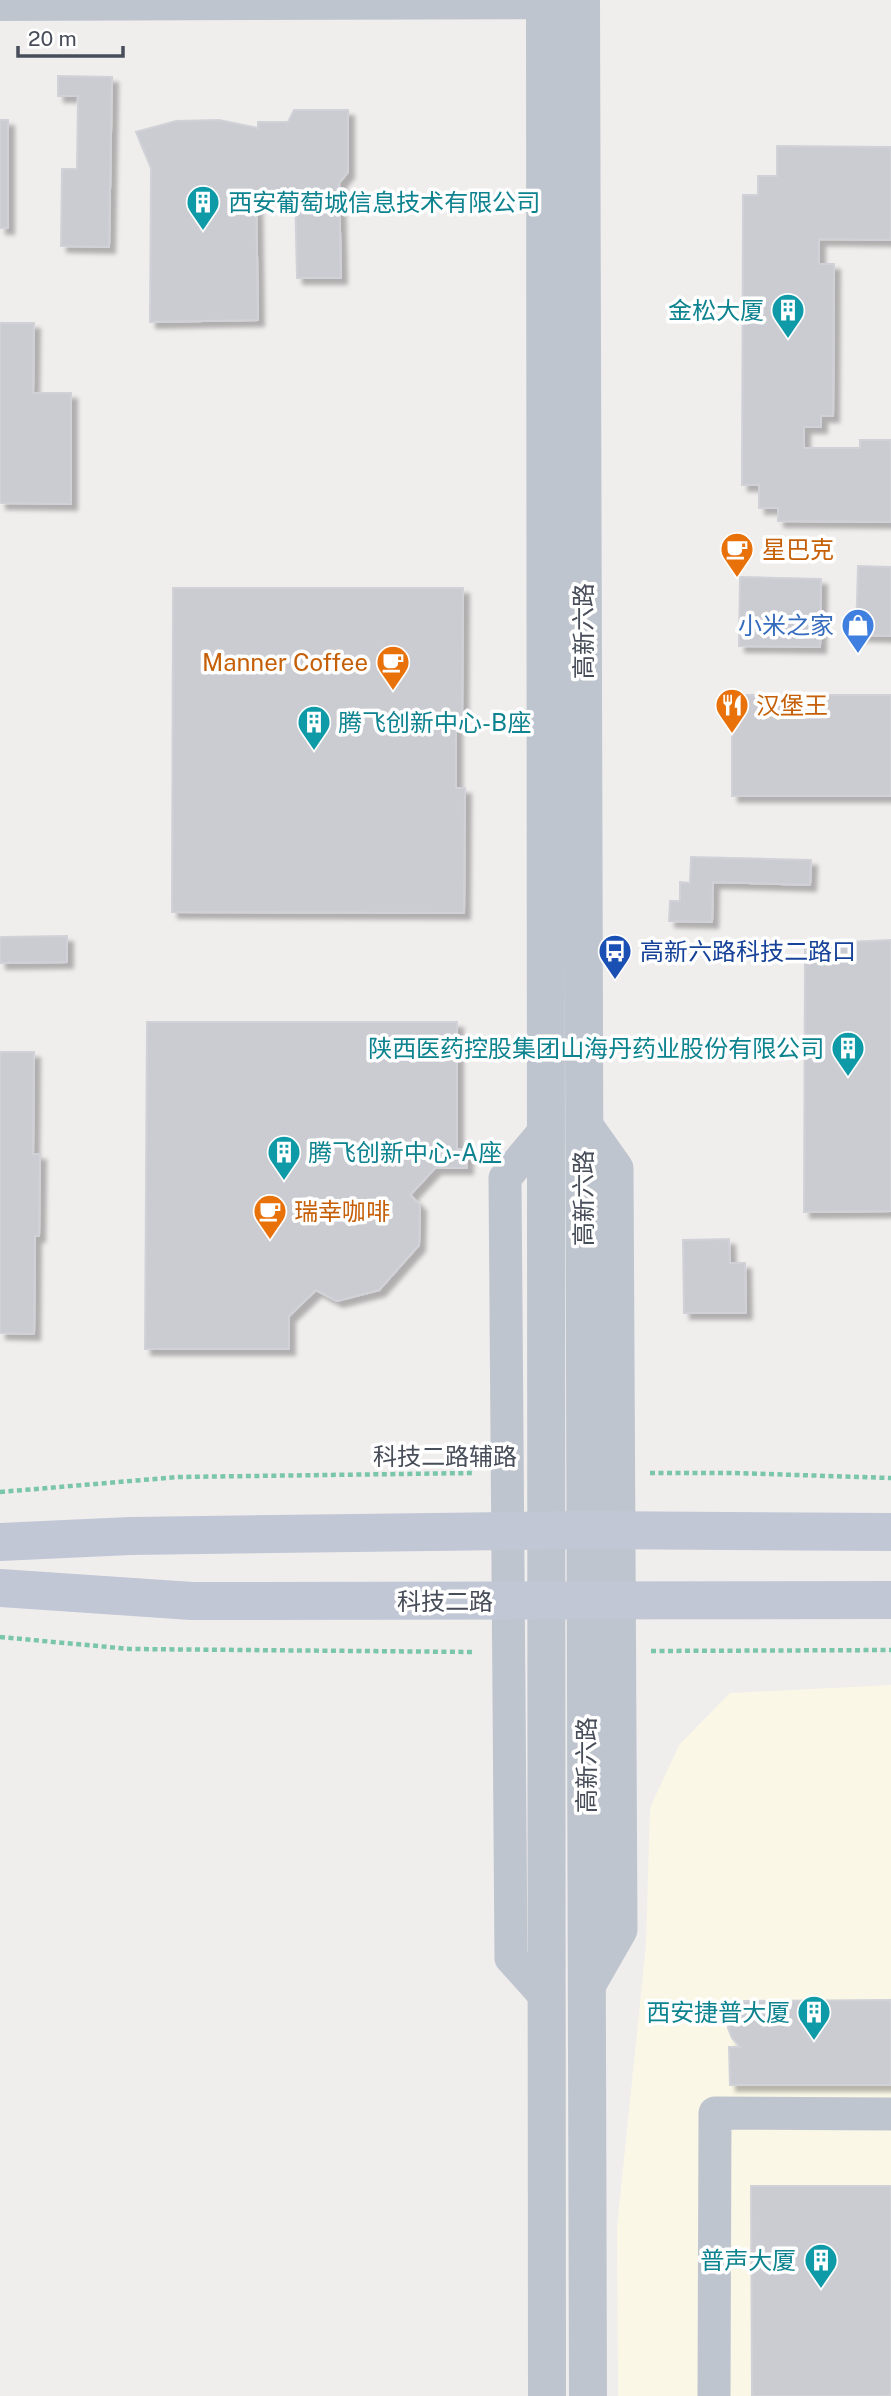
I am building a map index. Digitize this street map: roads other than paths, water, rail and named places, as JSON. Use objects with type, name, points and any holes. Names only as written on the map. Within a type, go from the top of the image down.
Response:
[{"type":"main road","points":[[0,1542],[130,1536],[603,1530],[891,1532]]},
{"type":"main road","name":"科技二路","points":[[0,1588],[192,1601],[891,1600]]},
{"type":"street","points":[[0,2],[562,0]]},
{"type":"street","name":"高新六路","points":[[547,2396],[546,1531],[565,1124],[562,0]]},
{"type":"street","points":[[546,1997],[511,1958],[505,1178],[565,1124],[617,1168],[618,1473],[603,1530]]},
{"type":"street","name":"高新六路","points":[[565,1124],[603,1530],[603,1601],[585,1993],[588,2396]]},
{"type":"street","points":[[585,1993],[621,1930],[620,1651],[603,1601]]},
{"type":"street","points":[[714,2396],[715,2113],[891,2114]]},
{"type":"place","name":"西安葡萄城信息技术有限公司","points":[[203,232]]},
{"type":"place","name":"金松大厦","points":[[788,340]]},
{"type":"place","name":"星巴克","points":[[737,579]]},
{"type":"place","name":"小米之家","points":[[858,655]]},
{"type":"place","name":"Manner Coffee","points":[[393,692]]},
{"type":"place","name":"汉堡王","points":[[732,735]]},
{"type":"place","name":"腾飞创新中心-B座","points":[[314,752]]},
{"type":"place","name":"高新六路科技二路口","points":[[615,981]]},
{"type":"place","name":"陕西医药控股集团山海丹药业股份有限公司","points":[[848,1078]]},
{"type":"place","name":"腾飞创新中心-A座","points":[[284,1182]]},
{"type":"place","name":"瑞幸咖啡","points":[[270,1241]]},
{"type":"place","name":"西安捷普大厦","points":[[814,2042]]},
{"type":"place","name":"普声大厦","points":[[821,2290]]}]
